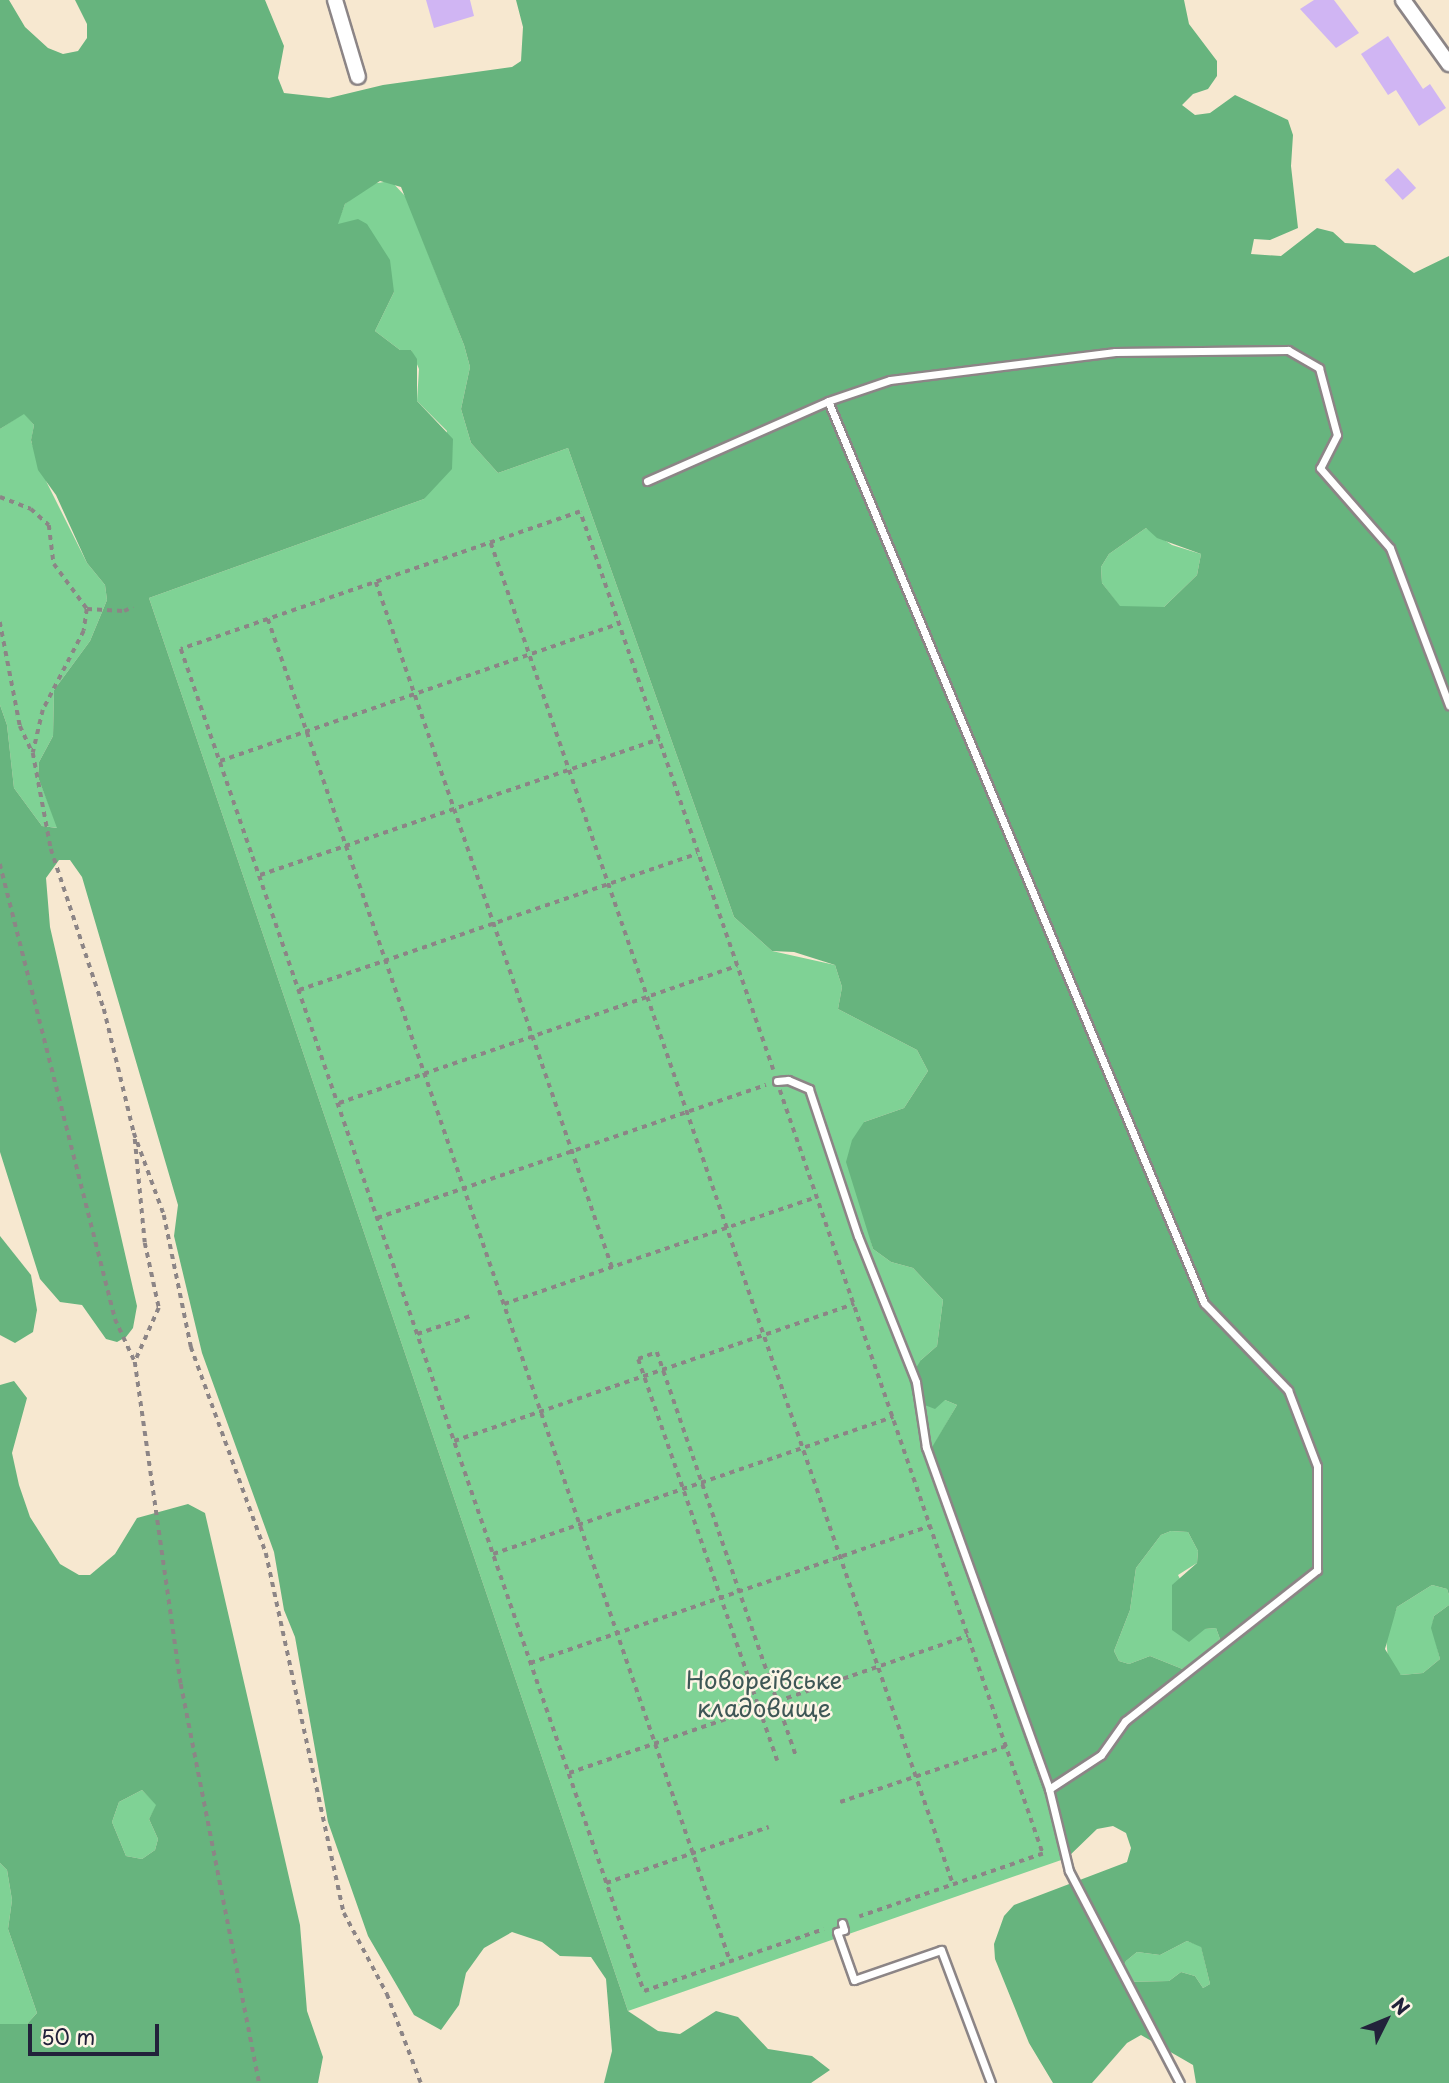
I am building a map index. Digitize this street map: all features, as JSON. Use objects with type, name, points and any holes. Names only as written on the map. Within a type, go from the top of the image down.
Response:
[{"type":"street","points":[[335,0],[358,78]]},
{"type":"street","points":[[1403,0],[1449,64]]},
{"type":"lane","points":[[647,481],[828,401],[890,380],[1115,352],[1288,350],[1319,368],[1337,435],[1320,468],[1390,548],[1449,705]]},
{"type":"lane","points":[[828,401],[1204,1303],[1288,1390],[1317,1466],[1317,1570],[1125,1721],[1101,1755],[1049,1789]]},
{"type":"lane","points":[[777,1081],[788,1080],[808,1089],[858,1236],[916,1382],[926,1447],[1049,1789],[1069,1871],[1180,2083]]},
{"type":"lane","points":[[842,1923],[844,1930],[837,1932],[854,1980],[941,1950],[991,2083]]},
{"type":"path","points":[[0,497],[31,509],[49,525],[54,564],[87,609],[83,631],[43,710],[33,753]]},
{"type":"path","points":[[824,1929],[644,1991],[181,649],[580,512],[1043,1854],[859,1917]]},
{"type":"path","points":[[491,543],[953,1885]]},
{"type":"path","points":[[376,582],[612,1267]]},
{"type":"path","points":[[87,609],[124,611],[132,607]]},
{"type":"path","points":[[268,619],[730,1962]]},
{"type":"path","points":[[0,622],[20,726],[33,753],[51,849],[104,1009],[134,1133],[164,1215],[191,1347],[266,1553],[344,1913],[387,1994],[421,2083]]},
{"type":"path","points":[[220,761],[619,624]]},
{"type":"path","points":[[259,876],[659,739]]},
{"type":"path","points":[[299,990],[698,853]]},
{"type":"path","points":[[0,864],[115,1318],[135,1362],[181,1684],[259,2083]]},
{"type":"path","points":[[338,1103],[737,967]]},
{"type":"path","points":[[377,1218],[777,1081]]},
{"type":"path","points":[[134,1133],[145,1243],[159,1308],[135,1362]]},
{"type":"path","points":[[504,1304],[817,1197]]},
{"type":"path","points":[[454,1441],[854,1304]]},
{"type":"path","points":[[417,1334],[473,1315]]},
{"type":"path","points":[[777,1762],[638,1359],[657,1352],[796,1755]]},
{"type":"path","points":[[493,1554],[893,1417]]},
{"type":"path","points":[[530,1663],[930,1526]]},
{"type":"path","points":[[569,1773],[968,1636]]},
{"type":"path","points":[[841,1802],[1006,1746]]},
{"type":"path","points":[[606,1883],[769,1827]]},
{"type":"green space","points":[[0,0],[9,0],[25,27],[48,48],[63,54],[78,51],[87,38],[87,24],[75,0],[265,0],[284,46],[278,78],[284,93],[329,98],[383,85],[512,67],[521,61],[523,27],[516,0],[1184,0],[1189,24],[1217,61],[1217,76],[1208,89],[1193,94],[1182,105],[1195,115],[1210,113],[1235,95],[1288,120],[1293,135],[1291,166],[1298,228],[1270,240],[1254,239],[1251,254],[1281,256],[1317,228],[1333,232],[1345,243],[1375,245],[1414,273],[1449,256],[1449,1595],[1447,1589],[1432,1585],[1397,1607],[1385,1649],[1401,1675],[1423,1673],[1440,1659],[1431,1628],[1434,1616],[1449,1605],[1449,2083],[1196,2083],[1193,2065],[1141,2035],[1127,2043],[1092,2083],[1053,2083],[1029,2043],[995,1959],[994,1944],[1004,1916],[1014,1905],[1127,1862],[1131,1848],[1126,1833],[1113,1826],[1097,1829],[1067,1858],[925,1459],[957,1405],[945,1400],[935,1409],[914,1401],[909,1379],[921,1360],[937,1346],[943,1300],[913,1268],[891,1262],[873,1249],[846,1162],[852,1140],[864,1122],[904,1108],[928,1071],[917,1050],[838,1009],[842,987],[835,965],[794,952],[772,951],[734,917],[568,448],[498,473],[471,443],[461,409],[470,367],[464,345],[401,187],[380,181],[345,204],[338,224],[358,219],[367,224],[390,260],[394,292],[375,331],[400,350],[411,350],[417,359],[417,401],[453,439],[452,469],[424,499],[149,598],[628,2011],[658,2031],[680,2034],[716,2011],[738,2017],[768,2049],[812,2056],[830,2070],[811,2083],[604,2083],[612,2051],[606,1979],[591,1957],[560,1956],[542,1942],[512,1932],[484,1948],[466,1973],[459,2005],[441,2030],[414,2015],[368,1936],[328,1822],[295,1637],[284,1610],[274,1552],[202,1353],[174,1236],[178,1205],[82,877],[70,860],[59,860],[46,878],[50,927],[137,1306],[133,1328],[126,1337],[117,1342],[106,1339],[82,1305],[60,1302],[40,1279],[0,1152],[0,705],[7,725],[14,788],[42,826],[57,828],[38,777],[39,762],[53,736],[54,690],[90,641],[107,600],[105,585],[87,563],[56,495],[38,470],[31,440],[34,425],[24,414],[0,429]],"holes":[[[1146,528],[1157,538],[1201,554],[1197,575],[1164,607],[1120,606],[1102,583],[1101,567],[1109,554]],[[1171,1531],[1188,1532],[1198,1551],[1197,1563],[1172,1585],[1172,1630],[1189,1642],[1205,1629],[1216,1628],[1220,1639],[1190,1672],[1150,1656],[1129,1664],[1119,1661],[1114,1651],[1130,1610],[1136,1568],[1161,1535]],[[1187,1941],[1201,1947],[1210,1984],[1203,1988],[1195,1976],[1181,1972],[1169,1981],[1123,1982],[1119,1974],[1126,1961],[1137,1952],[1160,1955]]]},
{"type":"green space","name":"Новореївське кладовище","points":[[391,181],[406,197],[464,345],[470,367],[461,409],[471,443],[498,473],[568,448],[734,917],[772,951],[835,965],[842,987],[838,1009],[917,1050],[928,1071],[904,1108],[864,1122],[862,1206],[873,1249],[891,1262],[913,1268],[943,1300],[937,1346],[921,1360],[945,1400],[957,1405],[926,1459],[1067,1858],[628,2011],[149,598],[424,499],[447,431],[417,401],[419,369],[411,350],[400,350],[375,331],[394,292],[348,224],[337,224],[345,204],[370,184]]},
{"type":"green space","points":[[24,413],[34,425],[31,441],[47,483],[87,563],[105,585],[107,600],[90,641],[54,690],[53,736],[39,762],[38,777],[58,828],[42,826],[14,788],[7,725],[0,705],[0,429]]},
{"type":"green space","points":[[1146,528],[1172,545],[1201,554],[1197,575],[1164,607],[1120,607],[1102,583],[1101,567],[1109,554]]},
{"type":"green space","points":[[0,1236],[31,1275],[37,1310],[33,1332],[15,1343],[0,1335]]},
{"type":"green space","points":[[14,1381],[27,1398],[12,1453],[30,1517],[60,1564],[79,1575],[90,1575],[115,1554],[137,1518],[188,1504],[205,1513],[300,1925],[307,2011],[323,2057],[318,2083],[0,2083],[0,2024],[27,2024],[37,2013],[8,1929],[12,1900],[7,1870],[0,1863],[0,1385]],"holes":[[[142,1790],[156,1805],[149,1819],[158,1839],[155,1850],[142,1859],[126,1856],[112,1822],[119,1802]]]},
{"type":"green space","points":[[1171,1531],[1188,1532],[1198,1551],[1197,1563],[1178,1575],[1205,1629],[1216,1628],[1220,1639],[1190,1672],[1150,1656],[1129,1664],[1119,1661],[1114,1651],[1130,1610],[1136,1568],[1161,1535]]},
{"type":"green space","points":[[1432,1585],[1447,1589],[1449,1595],[1449,1605],[1434,1616],[1432,1627],[1440,1659],[1423,1673],[1401,1675],[1388,1659],[1386,1638],[1397,1607]]},
{"type":"green space","points":[[142,1790],[157,1805],[149,1819],[158,1839],[155,1850],[142,1859],[126,1856],[112,1822],[119,1802]]},
{"type":"green space","points":[[0,1863],[7,1870],[12,1900],[8,1929],[37,2013],[27,2024],[0,2024]]},
{"type":"green space","points":[[1187,1941],[1201,1946],[1210,1984],[1203,1988],[1195,1976],[1181,1972],[1169,1981],[1122,1982],[1119,1974],[1126,1961],[1137,1952],[1160,1955]]},
{"type":"building","points":[[426,0],[470,0],[474,16],[434,28]]},
{"type":"building","points":[[1314,0],[1334,0],[1359,33],[1336,48],[1300,9]]},
{"type":"building","points":[[1388,36],[1423,89],[1430,84],[1446,108],[1419,126],[1396,90],[1388,95],[1361,54]]},
{"type":"building","points":[[1398,168],[1416,188],[1403,200],[1385,180]]}]
